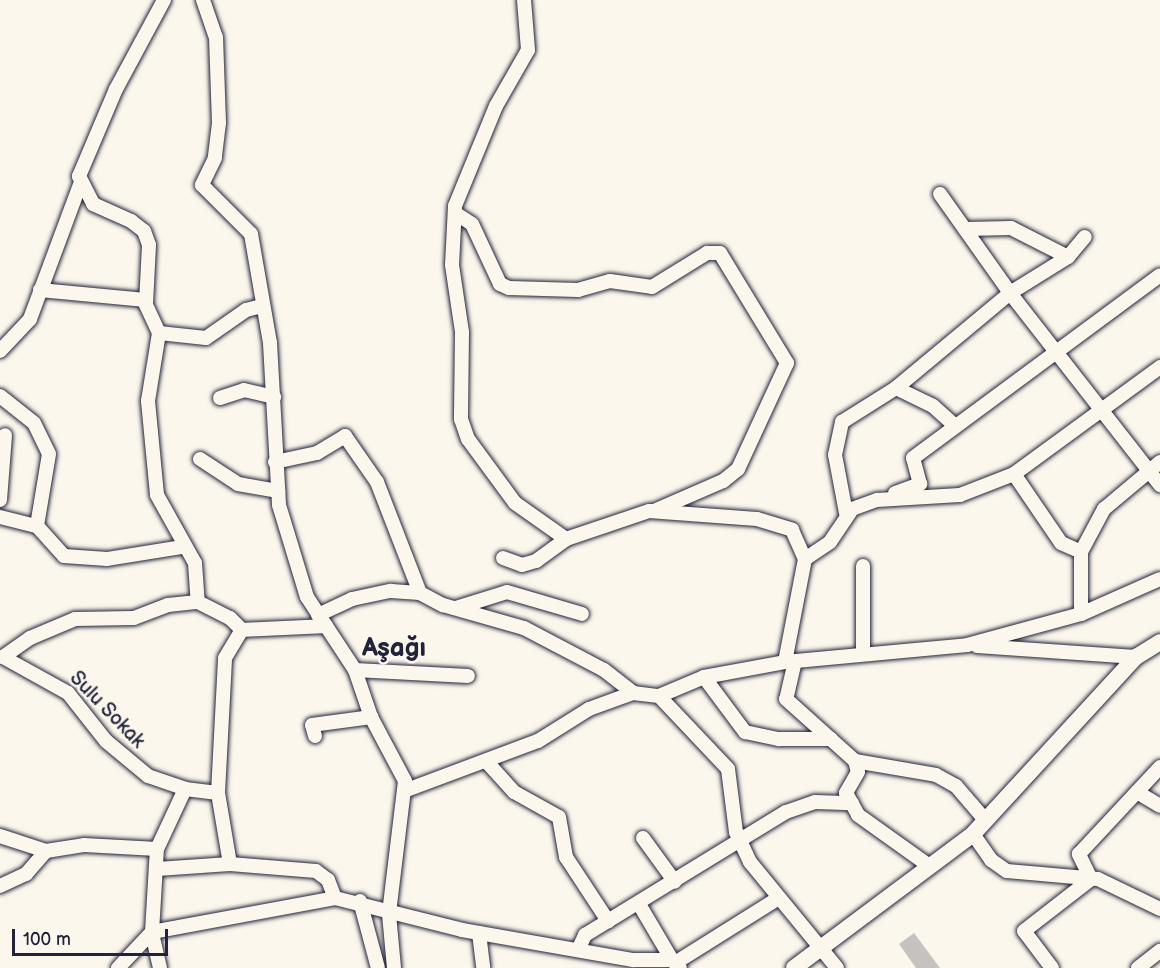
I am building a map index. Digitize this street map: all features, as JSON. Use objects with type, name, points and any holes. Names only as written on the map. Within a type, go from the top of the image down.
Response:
[{"type":"main road","points":[[794,968],[822,950],[928,865],[974,834],[1136,657],[1160,642]]},
{"type":"street","points":[[0,351],[30,319],[116,89],[164,0]]},
{"type":"street","points":[[203,0],[216,37],[219,123],[215,158],[202,185],[251,234],[274,397],[278,491],[308,597],[355,670],[371,717],[405,781],[389,914],[394,968]]},
{"type":"street","points":[[524,0],[528,50],[496,106],[455,213],[461,419],[468,439],[515,503],[566,539]]},
{"type":"street","points":[[81,183],[93,204],[144,231],[149,244],[146,300],[151,323],[159,333],[206,338],[246,310],[262,306]]},
{"type":"street","points":[[940,194],[1010,293],[1147,472],[1160,485]]},
{"type":"street","points":[[455,213],[472,224],[500,284],[509,288],[578,290],[610,281],[652,287],[707,253],[720,253],[787,363],[738,469],[723,481],[654,511],[566,539],[536,561],[522,565],[503,558]]},
{"type":"street","points":[[965,229],[1011,228],[1068,257]]},
{"type":"street","points":[[806,559],[830,542],[846,513],[836,435],[858,410],[896,388],[1010,293],[1068,257],[1085,237]]},
{"type":"street","points":[[846,513],[895,498],[921,484],[914,458],[1160,275]]},
{"type":"street","points":[[40,290],[146,300]]},
{"type":"street","points":[[159,333],[148,401],[157,495],[182,547],[195,563],[198,602]]},
{"type":"street","points":[[895,498],[960,495],[1014,474],[1160,367]]},
{"type":"street","points":[[896,388],[933,406],[955,426]]},
{"type":"street","points":[[220,399],[244,390],[274,397]]},
{"type":"street","points":[[0,396],[34,423],[49,454],[37,526]]},
{"type":"street","points":[[0,500],[5,435]]},
{"type":"street","points":[[275,462],[317,453],[345,436],[376,482],[420,593]]},
{"type":"street","points":[[200,459],[238,484],[278,491]]},
{"type":"street","points":[[1081,614],[1081,552],[1104,509],[1160,462]]},
{"type":"street","points":[[1014,474],[1061,543],[1081,552]]},
{"type":"street","points":[[654,511],[778,524],[792,530],[806,559],[786,699],[855,762],[858,772],[846,793],[874,830],[928,865]]},
{"type":"street","points":[[0,513],[37,526],[64,556],[108,559],[182,547]]},
{"type":"street","points":[[862,566],[863,654]]},
{"type":"street","points":[[967,645],[1081,614],[1160,579]]},
{"type":"street","points":[[456,608],[507,592],[582,614]]},
{"type":"street","points":[[3,653],[75,619],[134,618],[168,605],[198,602],[242,630],[322,621],[362,597],[420,593],[456,608],[524,628],[604,670],[633,693]]},
{"type":"street","points":[[230,864],[218,793],[225,658],[242,630]]},
{"type":"street","points":[[404,791],[486,761],[633,693],[659,696],[704,677],[790,662],[967,645],[1136,657]]},
{"type":"street","name":"Sulu Sokak","points":[[3,653],[68,693],[106,741],[141,771],[184,789],[218,793]]},
{"type":"street","points":[[355,670],[468,676]]},
{"type":"street","points":[[704,677],[745,732],[779,739],[831,739]]},
{"type":"street","points":[[659,696],[728,769],[741,843],[777,899],[837,968]]},
{"type":"street","points":[[315,736],[312,725],[371,717]]},
{"type":"street","points":[[486,761],[514,792],[559,818],[566,857],[608,921]]},
{"type":"street","points":[[855,762],[936,775],[956,786],[986,821]]},
{"type":"street","points":[[1091,879],[1079,854],[1160,767]]},
{"type":"street","points":[[160,968],[152,932],[157,849],[184,789]]},
{"type":"street","points":[[1137,792],[1160,806]]},
{"type":"street","points":[[578,950],[585,935],[741,843],[800,805],[852,803]]},
{"type":"street","points":[[974,834],[991,860],[1007,871],[1091,879],[1160,909]]},
{"type":"street","points":[[0,836],[46,850],[84,845],[157,849]]},
{"type":"street","points":[[643,838],[675,882]]},
{"type":"street","points":[[0,886],[26,874],[46,850]]},
{"type":"street","points":[[157,869],[230,864],[316,870],[328,880],[335,898]]},
{"type":"street","points":[[1053,968],[1024,931],[1091,879]]},
{"type":"street","points":[[118,968],[152,932],[335,898],[360,902],[389,914],[479,933],[633,960],[676,965],[777,899]]},
{"type":"street","points":[[360,902],[378,968]]},
{"type":"street","points":[[639,904],[676,965]]},
{"type":"street","points":[[479,933],[483,968]]},
{"type":"street","points":[[1138,968],[1160,951]]},
{"type":"building","points":[[914,933],[940,968],[916,968],[899,944]]},
{"type":"district","name":"Aşağı","points":[[394,649]]}]
